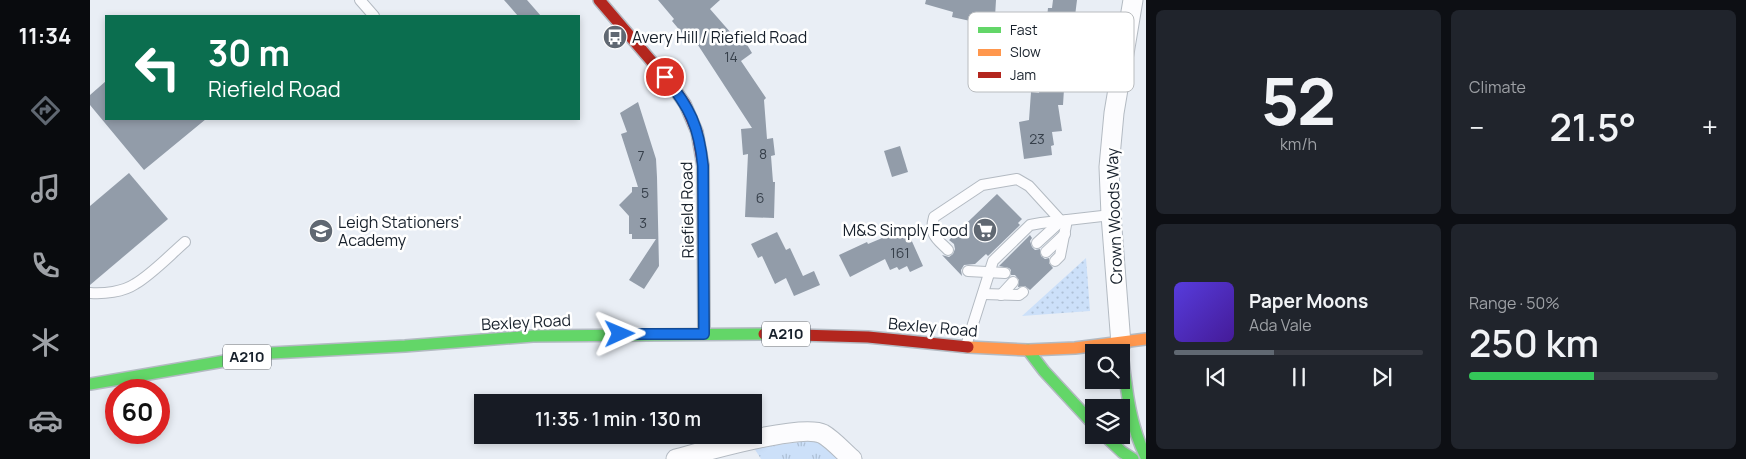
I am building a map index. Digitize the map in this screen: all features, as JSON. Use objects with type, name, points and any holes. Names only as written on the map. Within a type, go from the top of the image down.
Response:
[{"type":"main road","name":"Riefield Road","points":[[599,0],[671,84],[694,118],[701,141],[703,166],[704,334]]},
{"type":"main road","name":"Bexley Road","points":[[90,384],[271,353],[405,346],[534,336],[791,334],[868,337],[966,347],[1028,350],[1085,347]]},
{"type":"main road","name":"Bexley Road","points":[[1121,344],[1146,340]]},
{"type":"main road","points":[[1028,350],[1044,371],[1085,414]]},
{"type":"main road","points":[[1128,389],[1135,427],[1146,457]]},
{"type":"main road","points":[[1135,427],[1141,405]]},
{"type":"main road","points":[[1114,444],[1133,459]]},
{"type":"street","name":"Crown Woods Way","points":[[1118,92],[1109,167],[1121,344]]},
{"type":"street","points":[[676,459],[757,438],[809,431],[822,434],[852,459]]},
{"type":"lane","points":[[360,0],[373,15]]},
{"type":"lane","points":[[948,250],[934,236],[932,226],[934,217],[982,185],[1016,178],[1029,186],[1064,220],[1065,234],[1060,256],[1055,261]]},
{"type":"lane","points":[[966,347],[993,261],[1030,225],[1111,215]]},
{"type":"lane","points":[[1037,243],[1064,220]]},
{"type":"lane","points":[[1046,252],[1065,234]]},
{"type":"lane","points":[[90,293],[99,294],[135,285],[185,242]]},
{"type":"lane","points":[[968,271],[1005,273]]},
{"type":"lane","points":[[1001,295],[1013,282]]},
{"type":"lane","points":[[983,294],[1019,295],[1023,292]]},
{"type":"green space","points":[[1086,258],[1090,311],[1022,316]]},
{"type":"green space","points":[[815,440],[839,459],[761,459],[754,448]]},
{"type":"building","points":[[504,0],[527,0],[540,15],[517,15]]},
{"type":"building","points":[[658,0],[720,0],[710,9],[738,41],[743,38],[752,53],[741,61],[766,98],[764,100],[767,139],[773,138],[775,155],[771,156],[773,182],[775,182],[774,218],[745,217],[748,154],[743,155],[741,129],[752,128],[696,42],[692,45]]},
{"type":"building","points":[[926,0],[996,0],[995,12],[968,12],[968,20],[952,17],[953,12],[925,4]]},
{"type":"building","points":[[1053,0],[1077,0],[1076,12],[1048,12],[1048,8],[1052,8]]},
{"type":"building","points":[[105,82],[105,120],[205,120],[144,170],[90,105],[90,95]]},
{"type":"building","points":[[1031,92],[1064,92],[1063,105],[1058,105],[1062,131],[1052,132],[1054,145],[1051,146],[1052,155],[1024,159],[1019,122],[1029,120]]},
{"type":"building","points":[[638,102],[656,159],[657,177],[659,266],[644,289],[629,280],[656,239],[632,239],[632,234],[629,234],[629,216],[619,205],[632,192],[632,187],[638,187],[621,134],[627,132],[620,113]]},
{"type":"building","points":[[900,146],[908,172],[892,177],[884,151]]},
{"type":"building","points":[[129,173],[168,219],[90,285],[90,206]]},
{"type":"building","name":"M&S Simply Food","points":[[997,194],[1022,219],[1018,223],[1020,225],[988,256],[986,254],[975,264],[964,265],[961,270],[962,276],[942,255],[949,257],[953,254],[954,244],[949,240]]},
{"type":"building","points":[[906,228],[923,266],[910,272],[907,266],[899,270],[897,267],[890,270],[885,259],[850,277],[839,255],[867,242],[868,244]]},
{"type":"building","points":[[777,232],[786,250],[790,248],[803,276],[814,271],[820,285],[794,296],[786,278],[775,284],[762,256],[758,258],[751,244]]},
{"type":"building","points":[[1030,235],[1032,247],[1035,250],[1040,249],[1041,256],[1045,259],[1049,258],[1049,263],[1053,268],[1030,290],[1025,286],[1018,287],[1019,280],[1015,275],[1011,275],[1011,270],[999,266]]},
{"type":"traffic: fast","points":[[90,384],[271,353],[405,346],[533,336],[764,334]]},
{"type":"traffic: fast","points":[[1028,350],[1044,371],[1085,415]]},
{"type":"traffic: fast","points":[[1126,389],[1135,430],[1146,457]]},
{"type":"traffic: fast","points":[[1114,444],[1133,459]]},
{"type":"traffic: slow","points":[[703,166],[704,334]]},
{"type":"traffic: slow","points":[[968,347],[1028,350],[1075,348],[1146,339]]},
{"type":"traffic: jam","points":[[599,0],[671,84],[685,104],[697,132],[703,166]]},
{"type":"traffic: jam","points":[[764,334],[868,337],[968,347]]},
{"type":"place","name":"Avery Hill / Riefield Road","points":[[615,37]]},
{"type":"place","name":"M&S Simply Food","points":[[985,230]]},
{"type":"place","name":"Leigh Stationers' Academy","points":[[321,231]]},
{"type":"route","points":[[620,334],[704,334],[703,166],[701,141],[694,118],[682,98],[665,77]]}]
